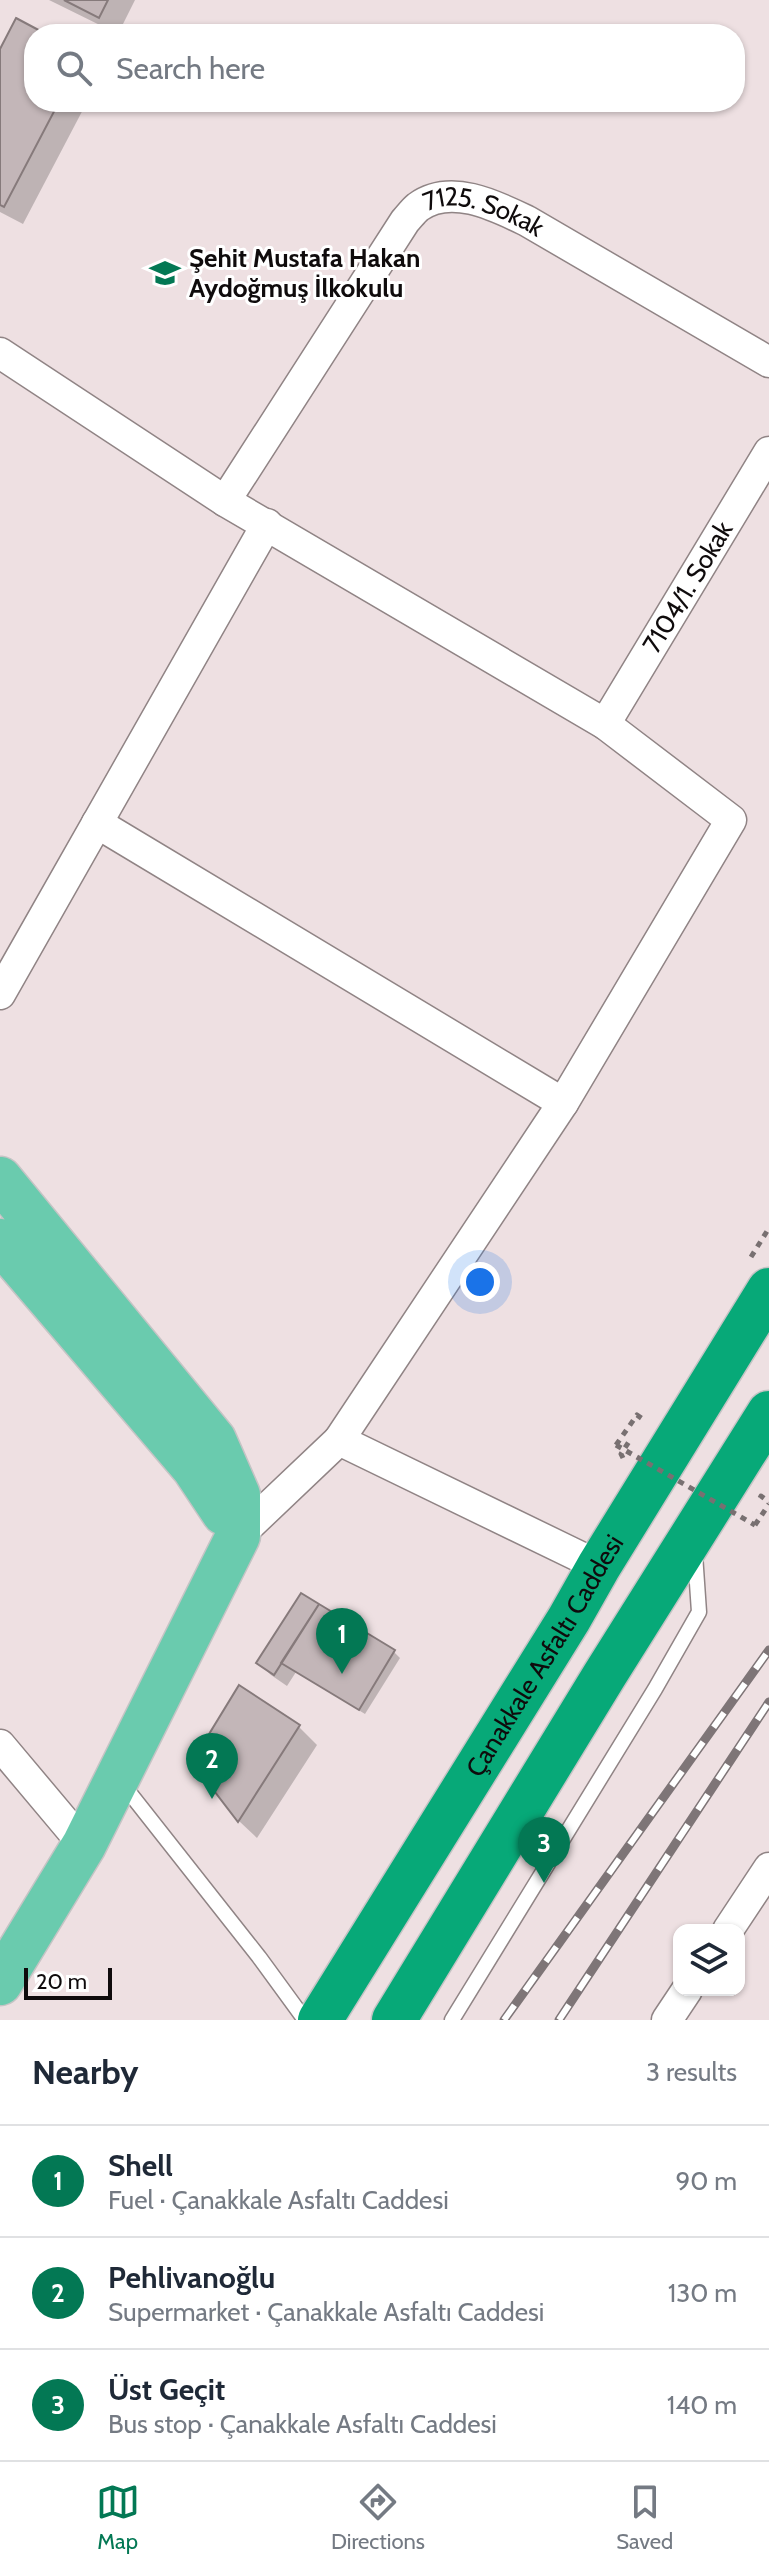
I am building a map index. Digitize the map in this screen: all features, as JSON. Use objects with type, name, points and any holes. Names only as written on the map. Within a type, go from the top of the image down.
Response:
[{"type":"highway","name":"Çanakkale Asfaltı Caddesi","points":[[320,2020],[769,1290]]},
{"type":"highway","points":[[394,2020],[769,1413]]},
{"type":"main road","points":[[0,1179],[214,1440],[238,1495],[238,1536],[84,1845],[0,1983]]},
{"type":"main road","points":[[0,1241],[194,1468],[238,1536]]},
{"type":"street","name":"7125. Sokak","points":[[225,501],[405,221],[418,207],[439,197],[468,198],[527,221],[769,362]]},
{"type":"street","points":[[3,363],[225,501],[605,724],[731,820],[563,1103],[339,1440],[238,1536]]},
{"type":"street","name":"7104/1. Sokak","points":[[605,724],[769,452]]},
{"type":"street","points":[[0,994],[267,524]]},
{"type":"street","points":[[97,823],[563,1103]]},
{"type":"street","points":[[339,1440],[599,1566]]},
{"type":"street","points":[[0,1745],[84,1845]]},
{"type":"street","points":[[732,1924],[769,1868]]},
{"type":"street","points":[[667,2020],[683,1996]]},
{"type":"lane","points":[[452,2020],[699,1612],[693,1534]]},
{"type":"lane","points":[[118,1778],[305,2020]]},
{"type":"path","points":[[625,1463],[621,1454],[644,1420],[637,1415],[616,1445],[755,1525],[769,1504]]},
{"type":"building","points":[[64,0],[108,0],[99,18]]},
{"type":"building","points":[[16,18],[27,24],[24,24],[24,112],[54,112],[4,207],[0,205],[0,49]]},
{"type":"building","points":[[301,1593],[319,1604],[274,1675],[256,1663]]},
{"type":"building","points":[[319,1604],[395,1650],[359,1710],[281,1663]]},
{"type":"building","points":[[239,1685],[300,1725],[238,1822],[192,1762]]},
{"type":"railway","points":[[504,2020],[769,1650]]},
{"type":"railway","points":[[559,2020],[769,1702]]},
{"type":"place","name":"Şehit Mustafa Hakan Aydoğmuş İlkokulu","points":[[165,273]]},
{"type":"place","name":"Shell","points":[[342,1674]]},
{"type":"place","name":"Pehlivanoğlu","points":[[212,1799]]},
{"type":"place","name":"Üst Geçit","points":[[544,1883]]}]
